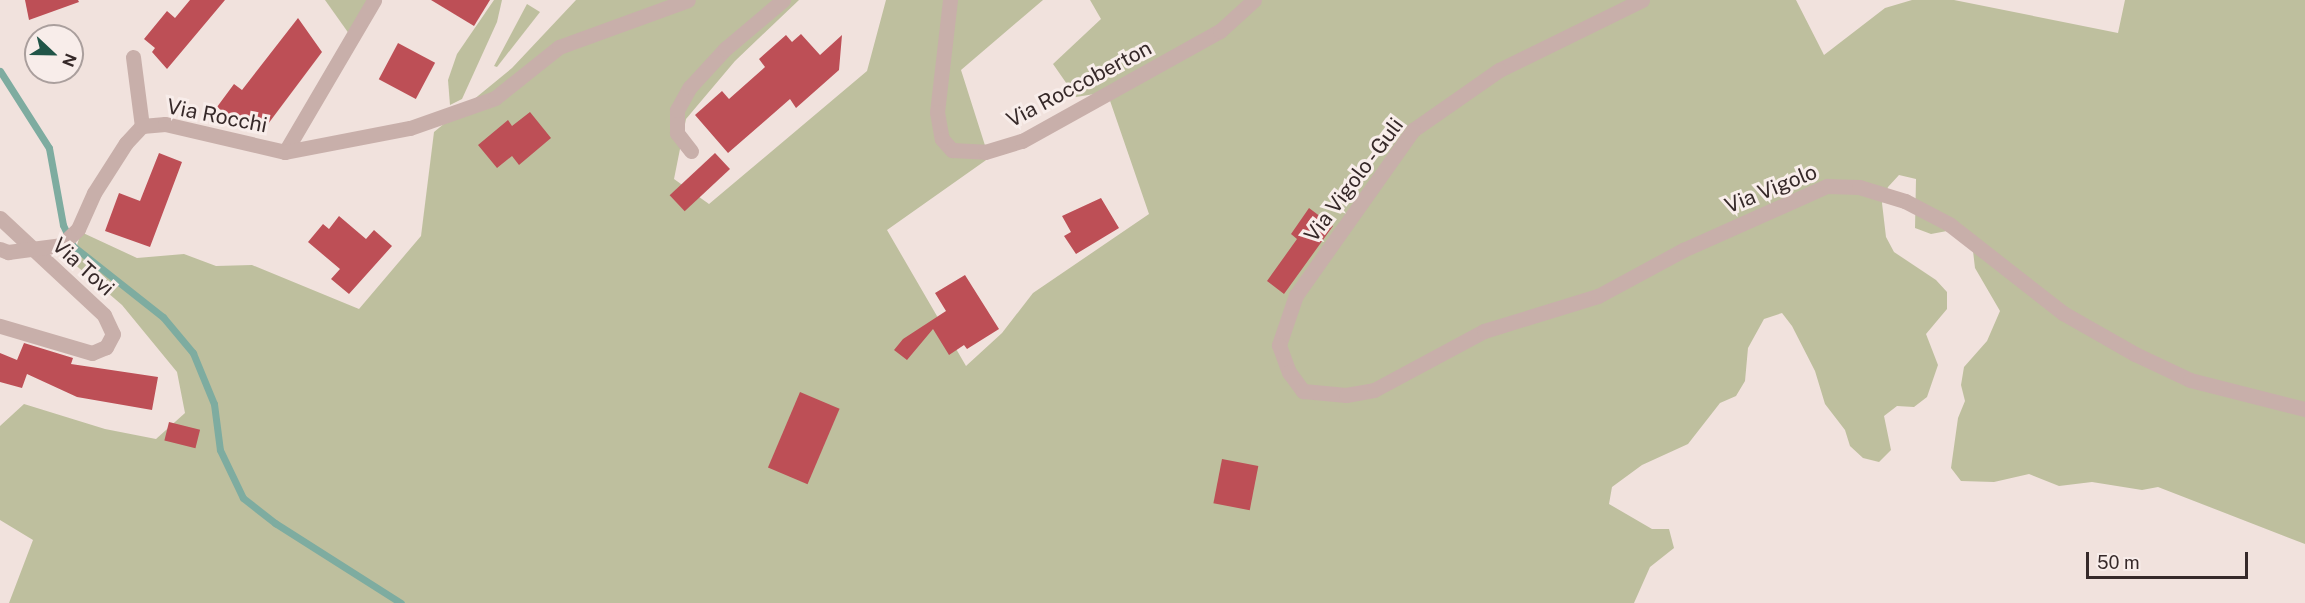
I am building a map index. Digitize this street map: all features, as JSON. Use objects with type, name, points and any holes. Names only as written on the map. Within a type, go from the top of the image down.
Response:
[{"type":"street","name":"Via Rocchi","points":[[0,249],[9,252],[61,245],[75,232],[100,183],[142,126],[165,124],[285,152],[374,0]]},
{"type":"street","points":[[285,152],[410,128],[495,98],[559,46],[688,0]]},
{"type":"street","points":[[691,151],[677,133],[677,110],[690,87],[725,49],[783,0]]},
{"type":"street","name":"Via Roccoberton","points":[[950,0],[937,112],[942,139],[952,150],[984,152],[1023,141],[1220,31],[1254,0]]},
{"type":"street","name":"Via Vigolo - Guli","points":[[1374,390],[1346,395],[1303,391],[1289,372],[1279,345],[1296,295],[1413,130],[1499,70],[1642,0]]},
{"type":"street","points":[[133,57],[142,126]]},
{"type":"street","name":"Via Vigolo","points":[[1374,390],[1484,331],[1598,296],[1683,250],[1827,186],[1859,187],[1905,201],[1949,224],[2063,313],[2190,380],[2305,409]]},
{"type":"street","points":[[0,218],[30,248]]},
{"type":"street","name":"Via Tovi","points":[[0,326],[92,353],[105,348],[113,334],[104,315],[30,248]]},
{"type":"green space","points":[[325,0],[374,0],[352,38]]},
{"type":"green space","points":[[494,0],[502,0],[497,22],[462,99],[450,105],[448,80],[457,54]]},
{"type":"green space","points":[[576,0],[799,0],[735,61],[686,119],[674,179],[709,204],[867,71],[886,0],[1043,0],[961,70],[989,158],[887,230],[966,366],[1002,333],[1033,293],[1149,214],[1107,92],[1076,97],[1053,64],[1101,19],[1090,0],[1796,0],[1824,55],[1885,8],[1912,0],[1954,0],[2118,33],[2125,0],[2305,0],[2305,544],[2158,487],[2142,490],[2092,482],[2059,486],[2029,474],[1994,482],[1961,481],[1951,468],[1958,418],[1965,401],[1961,385],[1964,367],[1987,341],[2000,311],[1975,268],[1973,251],[1947,231],[1931,234],[1915,228],[1916,179],[1899,175],[1888,187],[1882,203],[1886,237],[1894,252],[1936,280],[1947,292],[1947,309],[1926,334],[1938,365],[1927,397],[1914,407],[1897,406],[1884,416],[1891,450],[1879,462],[1863,458],[1850,446],[1845,430],[1825,404],[1815,371],[1792,326],[1782,313],[1764,319],[1748,348],[1745,381],[1736,396],[1720,403],[1688,444],[1642,465],[1612,487],[1609,504],[1652,529],[1669,529],[1674,548],[1650,567],[1634,603],[9,603],[33,540],[0,520],[0,426],[24,404],[105,429],[156,439],[185,413],[177,372],[122,305],[72,262],[81,232],[137,258],[184,254],[216,266],[252,265],[359,309],[421,236],[434,132],[512,68]]},
{"type":"green space","points":[[527,4],[540,12],[497,67],[494,66]]},
{"type":"building","points":[[25,0],[78,0],[79,2],[29,20]]},
{"type":"building","points":[[190,0],[225,0],[167,69],[152,52],[155,48],[144,39],[167,11],[175,18]]},
{"type":"building","points":[[431,0],[490,0],[474,26]]},
{"type":"building","points":[[298,18],[322,52],[268,124],[256,116],[250,125],[240,118],[237,122],[217,107],[234,84],[242,90]]},
{"type":"building","points":[[801,34],[820,55],[842,35],[839,70],[796,108],[790,99],[728,153],[695,115],[722,91],[729,99],[765,67],[759,59],[786,35],[792,42]]},
{"type":"building","points":[[398,43],[435,63],[416,99],[379,79]]},
{"type":"building","points":[[530,112],[551,138],[519,165],[512,156],[497,168],[478,145],[508,120],[512,126]]},
{"type":"building","points":[[159,153],[182,162],[150,247],[105,231],[119,193],[140,201]]},
{"type":"building","points":[[715,153],[730,169],[685,211],[670,195]]},
{"type":"building","points":[[1101,198],[1119,228],[1076,254],[1064,236],[1071,232],[1062,216]]},
{"type":"building","points":[[1309,208],[1333,226],[1284,294],[1267,281],[1297,239],[1291,234]]},
{"type":"building","points":[[339,216],[366,239],[374,230],[392,246],[349,294],[331,279],[340,269],[308,242],[323,224],[329,229]]},
{"type":"building","points":[[965,275],[999,329],[967,349],[964,345],[949,355],[933,329],[907,360],[894,350],[903,339],[946,311],[935,293]]},
{"type":"building","points":[[24,343],[73,358],[71,364],[158,377],[152,410],[77,397],[27,374],[22,388],[0,382],[0,353],[17,360]]},
{"type":"building","points":[[800,392],[840,409],[808,484],[768,467]]},
{"type":"building","points":[[169,422],[200,430],[195,448],[164,440]]},
{"type":"building","points":[[1222,459],[1258,466],[1250,510],[1213,503]]},
{"type":"waterway","points":[[0,71],[49,148],[63,225],[73,246],[163,317],[193,353],[214,404],[220,450],[243,498],[275,523],[401,603]]}]
